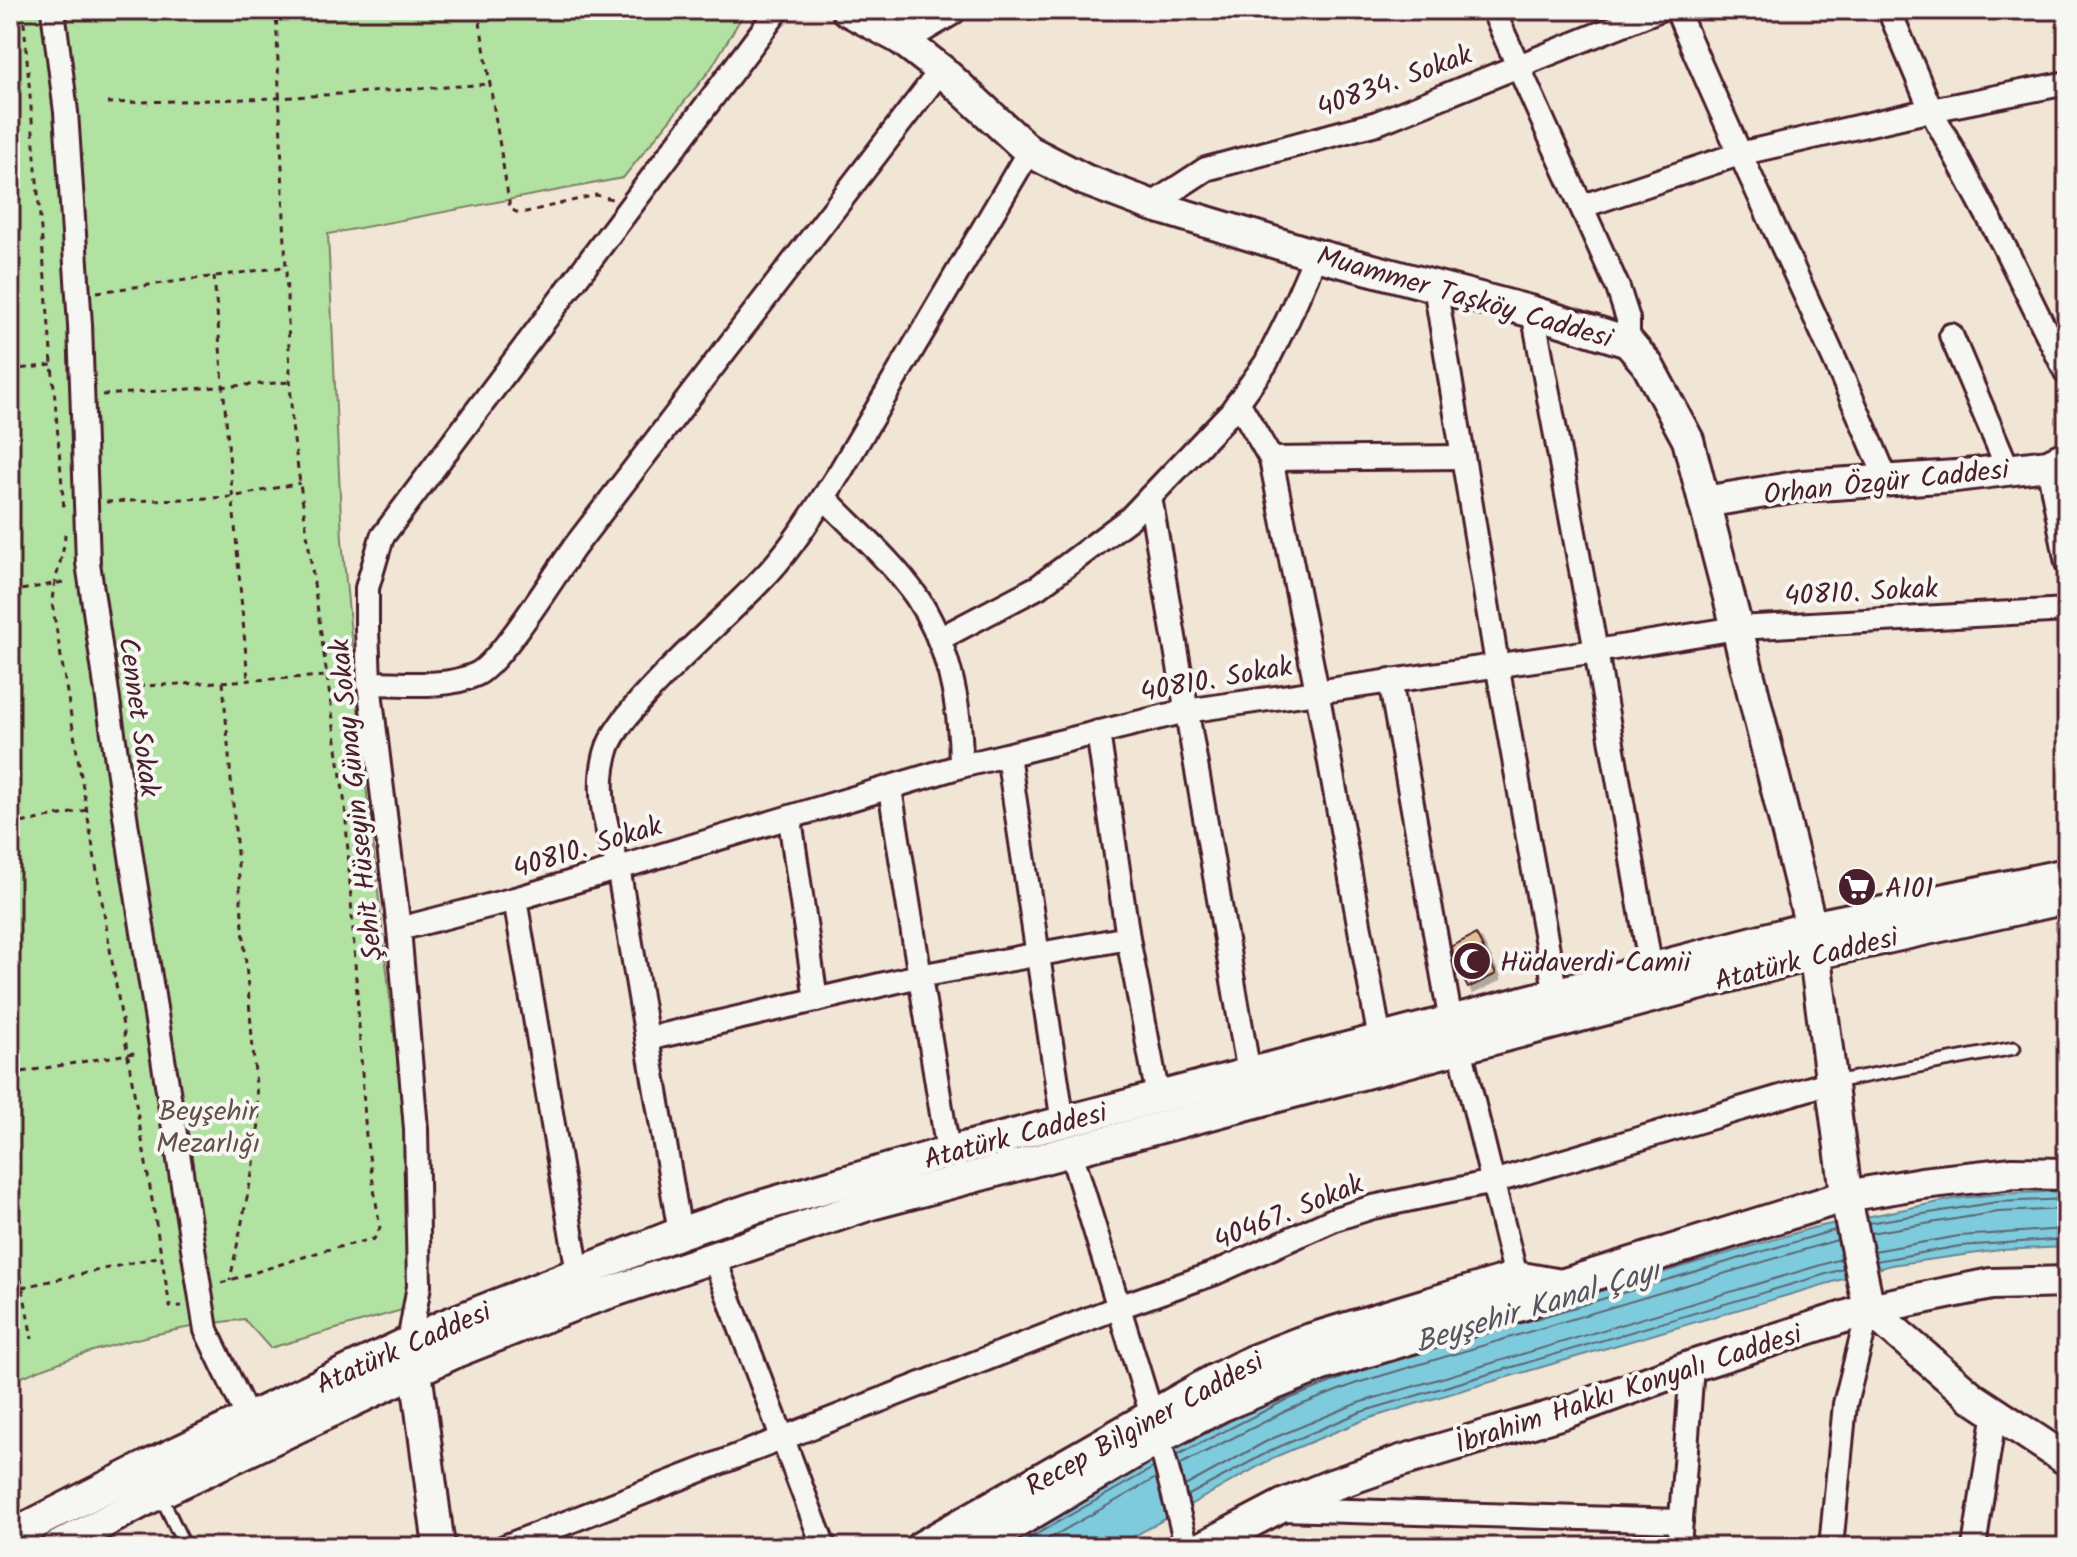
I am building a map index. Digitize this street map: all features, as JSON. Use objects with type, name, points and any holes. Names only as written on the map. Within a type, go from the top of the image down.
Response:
[{"type":"street","name":"Cennet Sokak","points":[[53,10],[66,112],[78,294],[90,577],[206,1330],[248,1418]]},
{"type":"street","name":"Şehit Hüseyin Günay Sokak","points":[[412,1356],[419,1286],[416,1129],[399,929],[369,683],[367,588],[382,537],[778,10]]},
{"type":"street","points":[[901,39],[950,10]]},
{"type":"street","points":[[1493,10],[1618,288],[1628,319],[1628,342]]},
{"type":"street","name":"40834. Sokak","points":[[1151,205],[1206,169],[1377,123],[1658,10]]},
{"type":"street","points":[[1677,10],[1739,154],[1846,380],[1887,481]]},
{"type":"street","points":[[1889,10],[1931,110],[2003,244],[2067,374]]},
{"type":"street","name":"Muammer Taşköy Caddesi","points":[[860,13],[941,70],[1029,151],[1085,180],[1151,205],[1316,255],[1533,312],[1628,342],[1658,383],[1688,440],[1737,628],[1812,941],[1847,1202],[1869,1309]]},
{"type":"street","points":[[369,683],[458,680],[479,673],[495,656],[941,70]]},
{"type":"street","points":[[1583,206],[1739,154],[2067,83]]},
{"type":"street","points":[[680,1233],[618,867],[602,817],[602,781],[608,746],[627,716],[656,683],[770,570],[824,497],[1029,151]]},
{"type":"street","points":[[939,639],[1038,587],[1130,518],[1238,402],[1266,363],[1316,255]]},
{"type":"street","points":[[1435,286],[1461,457],[1556,995]]},
{"type":"street","points":[[1533,312],[1651,970]]},
{"type":"street","points":[[1951,335],[2008,469]]},
{"type":"street","points":[[1238,402],[1271,459],[1317,691],[1380,1040]]},
{"type":"street","points":[[1271,459],[1461,457]]},
{"type":"street","points":[[2058,460],[2067,563]]},
{"type":"street","name":"Orhan Özgür Caddesi","points":[[1704,502],[1802,486],[1956,476],[2058,460]]},
{"type":"street","points":[[824,497],[915,595],[939,639],[955,692],[961,730],[961,766]]},
{"type":"street","points":[[1150,497],[1249,1074]]},
{"type":"street","name":"40810. Sokak","points":[[399,929],[515,899],[961,766],[1186,711],[1737,628],[2067,610]]},
{"type":"street","points":[[1390,680],[1455,1035],[1516,1277]]},
{"type":"street","points":[[1098,732],[1128,938],[1158,1097]]},
{"type":"street","points":[[1008,755],[1063,1123]]},
{"type":"street","points":[[890,789],[948,1152]]},
{"type":"street","points":[[790,819],[816,1000]]},
{"type":"street","name":"Atatürk Caddesi","points":[[451,1338],[579,1303],[871,1204],[1071,1152],[1455,1035],[2067,874]]},
{"type":"street","name":"Atatürk Caddesi","points":[[57,1547],[412,1356],[578,1273],[680,1233],[835,1183],[1380,1040],[1455,1035],[1556,995],[1651,970],[2067,898]]},
{"type":"street","points":[[515,899],[578,1273]]},
{"type":"street","points":[[647,1039],[919,976],[1128,938]]},
{"type":"street","name":"40467. Sokak","points":[[504,1547],[1119,1307],[1215,1273],[1335,1219],[1373,1207],[1493,1182],[1831,1082]]},
{"type":"street","points":[[1071,1152],[1156,1426],[1187,1547]]},
{"type":"street","name":"Recep Bilginer Caddesi","points":[[921,1547],[1156,1426],[1223,1405],[1319,1366],[1525,1304],[1561,1285],[1922,1183],[2013,1173],[2067,1174]]},
{"type":"street","points":[[713,1256],[824,1547]]},
{"type":"street","name":"Recep Bilginer Caddesi","points":[[975,1547],[1156,1426],[1214,1380],[1276,1352],[1516,1277],[1561,1285]]},
{"type":"street","name":"İbrahim Hakkı Konyalı Caddesi","points":[[1203,1547],[1276,1508],[1401,1461],[1566,1412],[1692,1366],[1869,1309],[1991,1284],[2067,1282]]},
{"type":"street","points":[[419,1286],[451,1338]]},
{"type":"street","points":[[1831,1547],[1845,1404],[1869,1309],[1973,1398],[2067,1460]]},
{"type":"street","points":[[412,1356],[439,1547]]},
{"type":"street","name":"Atatürk Caddesi","points":[[10,1536],[248,1418],[412,1356]]},
{"type":"street","points":[[1679,1547],[1692,1366]]},
{"type":"street","points":[[1974,1547],[1995,1411]]},
{"type":"street","points":[[1276,1508],[1681,1521]]},
{"type":"lane","points":[[1831,1082],[2014,1048]]},
{"type":"lane","points":[[159,1493],[185,1547]]},
{"type":"path","points":[[199,1289],[326,1250],[374,1239],[380,1228],[366,1136],[345,805],[292,426],[276,10]]},
{"type":"path","points":[[478,10],[510,208],[516,212],[526,212],[596,195],[620,200],[630,207]]},
{"type":"path","points":[[107,103],[279,98],[490,84]]},
{"type":"path","points":[[78,294],[286,267]]},
{"type":"path","points":[[214,276],[248,680]]},
{"type":"path","points":[[10,370],[52,365]]},
{"type":"path","points":[[82,396],[290,382]]},
{"type":"path","points":[[85,503],[232,497],[300,483]]},
{"type":"path","points":[[10,592],[90,577]]},
{"type":"path","points":[[106,688],[327,676],[369,683]]},
{"type":"path","points":[[223,682],[259,1123],[254,1164],[230,1280]]},
{"type":"path","points":[[10,825],[87,810]]},
{"type":"path","points":[[10,1074],[161,1049]]},
{"type":"path","points":[[10,1218],[32,1339]]},
{"type":"path","points":[[10,1290],[162,1256]]},
{"type":"green space","name":"Beyşehir Mezarlığı","points":[[10,10],[746,10],[710,70],[623,178],[328,234],[342,539],[362,750],[411,1185],[409,1263],[402,1310],[270,1348],[244,1319],[183,1328],[95,1350],[10,1382]]},
{"type":"water","points":[[2067,1191],[2067,1247],[2000,1250],[1891,1265],[1364,1420],[1277,1456],[1115,1547],[999,1547],[1095,1491],[1281,1394],[1544,1308],[1812,1228],[1954,1199]]},
{"type":"building","name":"Hüdaverdi Camii","points":[[1476,934],[1496,974],[1468,988],[1454,961],[1452,946]]},
{"type":"place","name":"A101","points":[[1857,887]]},
{"type":"place","name":"Hüdaverdi Camii","points":[[1472,961]]},
{"type":"water label","name":"Beyşehir Kanal Çayı","points":[[1537,1306]]}]
